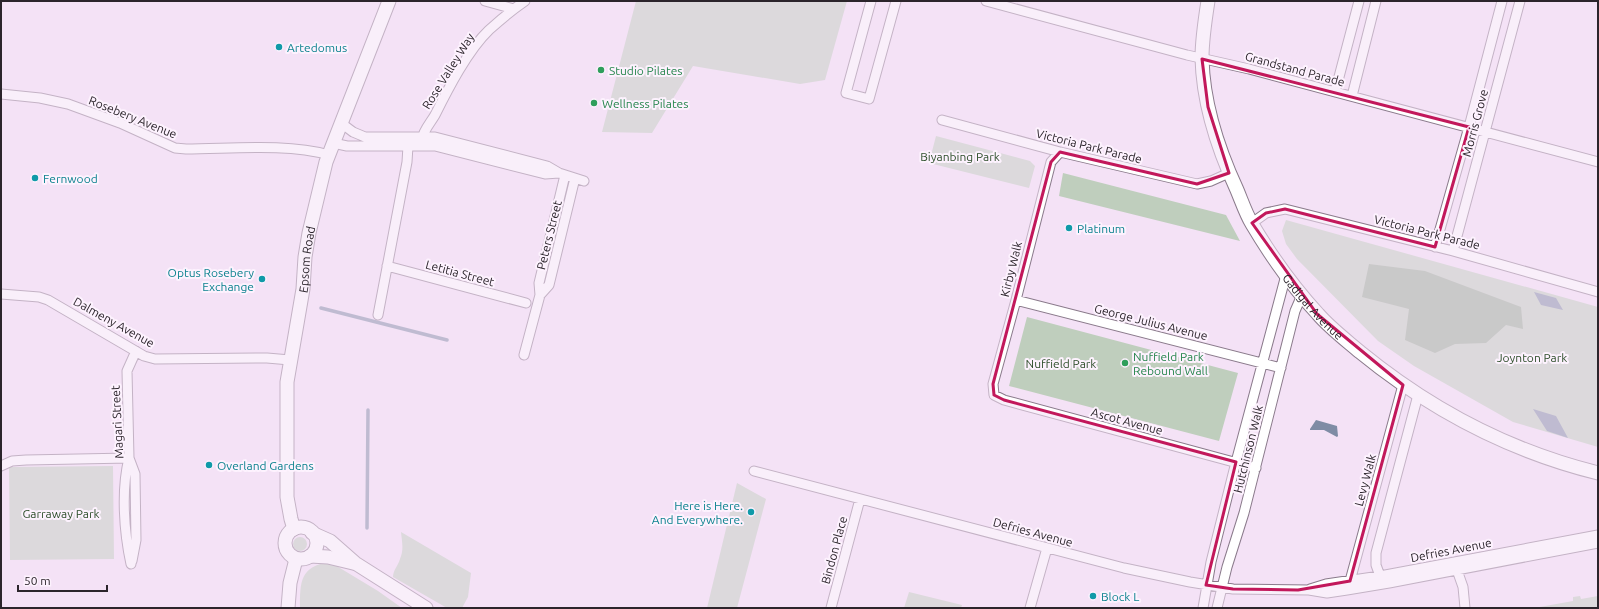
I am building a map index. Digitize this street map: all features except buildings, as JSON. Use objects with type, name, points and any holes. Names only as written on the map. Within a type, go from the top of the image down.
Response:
[{"type":"street","name":"Epsom Road","points":[[294,529],[287,497],[286,385],[303,289],[305,257],[309,233],[321,179],[333,143],[389,1]]},
{"type":"street","points":[[485,1],[514,9]]},
{"type":"street","name":"Rose Valley Way","points":[[420,145],[422,136],[473,49],[488,31],[524,1]]},
{"type":"street","points":[[871,1],[846,93],[869,99],[896,1]]},
{"type":"street","name":"Grandstand Parade","points":[[986,1],[1352,96],[1598,162]]},
{"type":"street","name":"Gadigal Avenue","points":[[1208,1],[1202,58],[1208,107],[1218,146],[1252,223],[1286,275],[1302,295],[1331,328],[1389,376],[1464,423],[1505,443],[1545,458],[1598,473]]},
{"type":"street","points":[[1335,92],[1359,1]]},
{"type":"street","points":[[1352,96],[1376,1]]},
{"type":"street","name":"Morris Grove","points":[[1435,247],[1469,127],[1502,1]]},
{"type":"street","name":"Morris Grove","points":[[1454,251],[1520,1]]},
{"type":"street","name":"Rosebery Avenue","points":[[1,94],[40,98],[68,104],[120,123],[175,148],[286,148],[329,155]]},
{"type":"street","name":"Victoria Park Parade","points":[[942,120],[1060,152],[1197,184],[1212,181],[1229,172]]},
{"type":"street","points":[[341,122],[352,132],[365,137],[436,137],[448,144],[545,174],[562,174]]},
{"type":"street","points":[[333,143],[348,146],[435,146],[448,144]]},
{"type":"street","points":[[378,315],[407,162],[408,146]]},
{"type":"street","name":"Kirby Walk","points":[[994,395],[992,384],[1016,300],[1051,162],[1060,152]]},
{"type":"street","name":"Peters Street","points":[[524,355],[540,296],[539,283],[562,174],[580,179],[549,285],[540,296]]},
{"type":"street","name":"Victoria Park Parade","points":[[1252,223],[1266,213],[1285,209],[1454,251],[1598,292]]},
{"type":"street","name":"Letitia Street","points":[[387,266],[526,303]]},
{"type":"street","name":"Hutchinson Walk","points":[[1203,608],[1206,585],[1236,462],[1286,275]]},
{"type":"street","name":"Dalmeny Avenue","points":[[1,294],[39,297],[48,300],[144,356],[155,359],[267,358],[290,360]]},
{"type":"street","name":"Hutchinson Walk","points":[[1216,608],[1223,588],[1227,567],[1256,468],[1295,311],[1302,295]]},
{"type":"street","name":"George Julius Avenue","points":[[1016,300],[1280,368]]},
{"type":"street","name":"Magari Street","points":[[131,564],[136,540],[135,474],[129,458],[127,371],[136,351]]},
{"type":"street","name":"Levy Walk","points":[[1350,581],[1403,385]]},
{"type":"street","name":"Ascot Avenue","points":[[994,395],[1004,400],[1256,468]]},
{"type":"street","points":[[1380,576],[1376,565],[1376,553],[1418,395]]},
{"type":"street","points":[[1,459],[12,458],[26,460]]},
{"type":"street","points":[[1,466],[12,461],[26,460],[129,458]]},
{"type":"street","name":"Defries Avenue","points":[[754,471],[1124,568],[1223,588],[1257,590],[1309,590],[1327,593],[1598,543]]},
{"type":"street","name":"Bindon Place","points":[[831,608],[860,499]]},
{"type":"street","points":[[312,533],[316,542],[316,548],[310,556],[306,559],[296,559],[288,553],[284,544],[287,535],[294,529],[304,528],[330,541],[355,563],[426,608]]},
{"type":"street","name":"Defries Avenue","points":[[1309,590],[1326,584],[1380,576],[1598,535]]},
{"type":"street","points":[[1030,608],[1047,548]]},
{"type":"street","points":[[310,556],[328,556],[355,563]]},
{"type":"street","points":[[288,608],[290,583],[296,559]]},
{"type":"street","points":[[1457,570],[1463,587],[1465,608]]},
{"type":"highlighted area","points":[[1202,59],[1469,127],[1435,247],[1285,209],[1266,213],[1252,223],[1317,314],[1403,385],[1350,581],[1298,590],[1233,589],[1206,585],[1236,462],[1004,400],[994,395],[993,384],[1051,162],[1060,152],[1197,184],[1229,173],[1208,107]]},
{"type":"green space","points":[[636,1],[847,1],[825,80],[800,84],[693,66],[652,133],[602,132]]},
{"type":"green space","name":"Biyanbing Park","points":[[936,136],[1030,161],[1035,166],[1029,188],[929,163]]},
{"type":"green space","points":[[1063,173],[1226,215],[1240,241],[1059,196]]},
{"type":"green space","name":"Joynton Park","points":[[1286,220],[1598,307],[1598,447],[1513,422],[1414,366],[1378,341],[1297,259],[1286,244],[1282,231]]},
{"type":"green space","points":[[1369,264],[1425,271],[1521,307],[1523,329],[1506,325],[1486,343],[1455,344],[1435,353],[1405,340],[1409,309],[1362,297]]},
{"type":"green space","name":"Nuffield Park","points":[[1027,317],[1238,373],[1219,441],[1009,386]]},
{"type":"green space","name":"Garraway Park","points":[[113,466],[114,559],[10,560],[9,467]]},
{"type":"green space","points":[[737,483],[766,499],[737,608],[707,608]]},
{"type":"green space","points":[[401,532],[471,573],[468,597],[462,608],[447,608],[393,577],[402,552]]},
{"type":"green space","points":[[300,537],[305,539],[307,544],[305,549],[300,551],[295,549],[293,544],[295,539]]},
{"type":"green space","points":[[330,562],[378,591],[402,608],[300,608],[300,590],[307,571],[320,564]]},
{"type":"green space","points":[[909,592],[962,605],[961,608],[904,608]]},
{"type":"green space","points":[[1580,596],[1581,599],[1598,596],[1598,608],[1534,608],[1573,601],[1573,597]]},
{"type":"water","points":[[1534,292],[1556,298],[1563,310],[1541,305]]},
{"type":"water","points":[[1533,409],[1556,416],[1568,438],[1547,431]]},
{"type":"water","points":[[1316,420],[1337,426],[1338,436],[1337,437],[1324,430],[1310,430]]},
{"type":"waterway","points":[[321,308],[447,340]]},
{"type":"waterway","points":[[367,528],[368,410]]},
{"type":"place","name":"Artedomus","points":[[279,47]]},
{"type":"place","name":"Studio Pilates","points":[[601,70]]},
{"type":"place","name":"Wellness Pilates","points":[[594,103]]},
{"type":"place","name":"Fernwood","points":[[35,178]]},
{"type":"place","name":"Platinum","points":[[1069,228]]},
{"type":"place","name":"Optus Rosebery Exchange","points":[[262,279]]},
{"type":"place","name":"Nuffield Park Rebound Wall","points":[[1125,363]]},
{"type":"place","name":"Overland Gardens","points":[[209,465]]},
{"type":"place","name":"Here is Here. And Everywhere.","points":[[751,512]]},
{"type":"place","name":"Block L","points":[[1093,596]]}]
